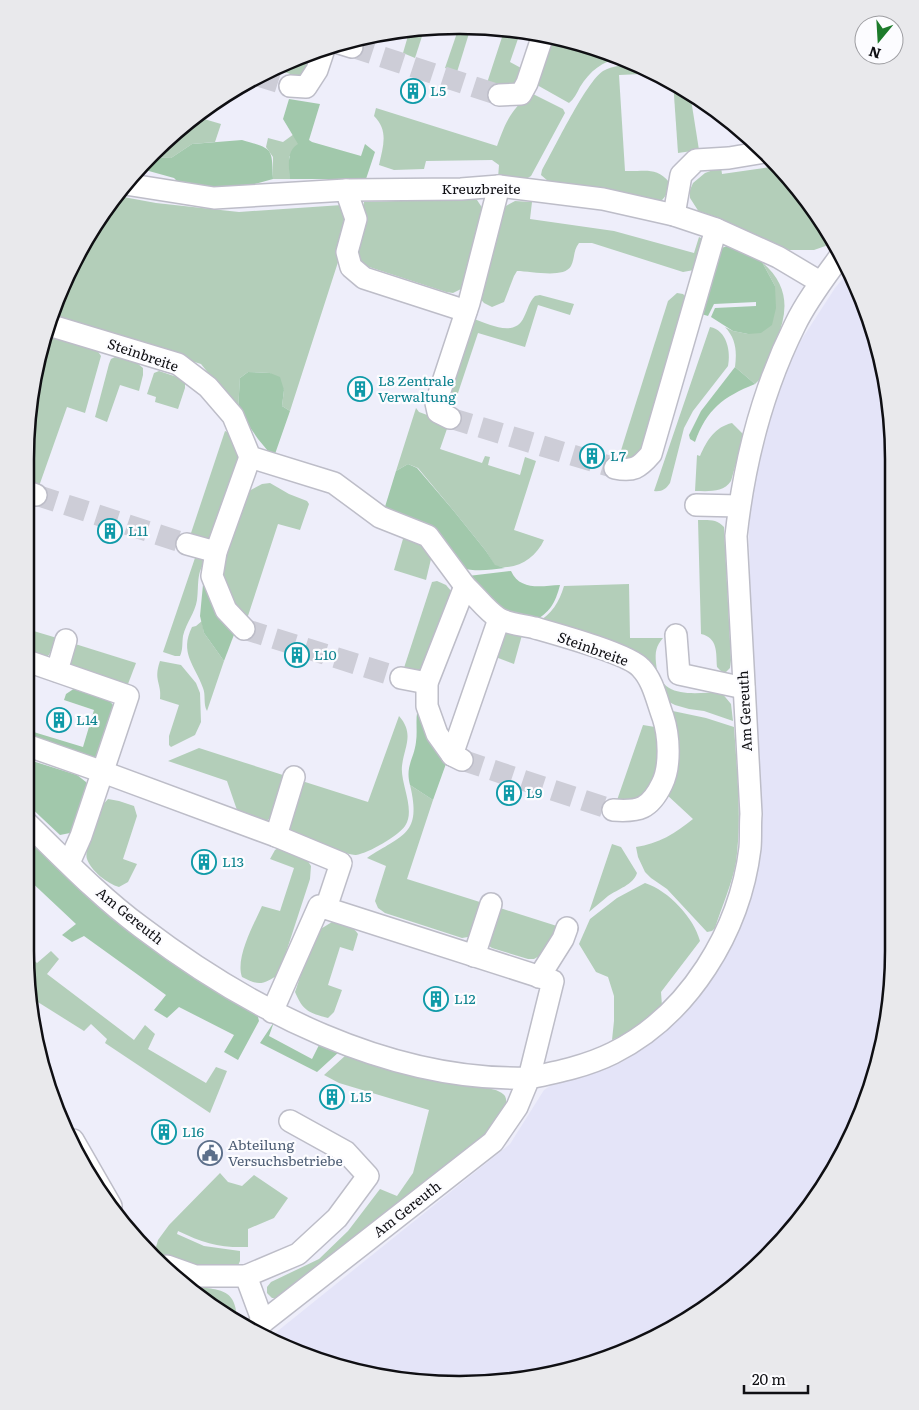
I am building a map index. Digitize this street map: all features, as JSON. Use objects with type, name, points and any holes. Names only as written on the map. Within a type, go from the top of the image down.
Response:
[{"type":"lane","points":[[499,95],[521,94],[527,83],[541,42]]},
{"type":"lane","points":[[290,86],[306,87],[317,70],[321,57]]},
{"type":"lane","points":[[674,215],[681,175],[696,160],[729,158],[756,153]]},
{"type":"lane","name":"Kreuzbreite","points":[[134,185],[214,198],[346,190],[499,186],[603,199],[674,215],[716,229],[778,257],[820,282]]},
{"type":"lane","points":[[450,418],[438,412],[436,403],[466,311],[499,186]]},
{"type":"lane","points":[[346,190],[356,219],[347,252],[351,267],[364,278],[466,311]]},
{"type":"lane","points":[[615,468],[626,471],[636,468],[650,454],[716,229]]},
{"type":"lane","name":"Am Gereuth","points":[[34,830],[99,892],[140,927],[194,965],[272,1012],[322,1035],[382,1057],[426,1068],[472,1076],[499,1079],[530,1078],[578,1067],[613,1053],[644,1035],[671,1011],[696,981],[718,950],[736,906],[750,848],[750,814],[736,536],[740,506],[754,434],[766,393],[796,324],[820,282],[836,262]]},
{"type":"lane","name":"Steinbreite","points":[[55,327],[178,364],[208,387],[233,416],[250,457],[334,483],[380,517],[428,536],[465,586],[499,619],[564,637],[618,655],[641,667],[651,684],[666,728],[668,756],[664,781],[656,795],[645,806],[632,811],[613,810]]},
{"type":"lane","points":[[244,629],[226,610],[212,576],[216,552],[250,457]]},
{"type":"lane","points":[[696,505],[740,506]]},
{"type":"lane","points":[[187,544],[216,552]]},
{"type":"lane","points":[[465,586],[427,683],[428,706],[437,734],[457,758],[499,619]]},
{"type":"lane","points":[[676,635],[679,674],[744,688]]},
{"type":"lane","points":[[57,671],[66,640]]},
{"type":"lane","points":[[34,663],[128,696],[81,836],[69,863]]},
{"type":"lane","points":[[401,678],[427,683]]},
{"type":"lane","points":[[34,748],[276,836],[341,863],[326,908]]},
{"type":"lane","points":[[276,836],[294,777]]},
{"type":"lane","points":[[474,956],[491,904]]},
{"type":"lane","points":[[272,1012],[319,906],[539,977],[568,928]]},
{"type":"lane","name":"Am Gereuth","points":[[246,1276],[258,1325],[493,1142],[517,1107],[530,1078],[553,982],[539,977]]},
{"type":"lane","points":[[177,1269],[195,1276],[246,1276],[298,1254],[337,1218],[368,1176],[346,1152],[290,1121]]},
{"type":"shaded area","points":[[844,277],[863,323],[871,349],[882,404],[885,460],[884,978],[882,1006],[871,1061],[853,1113],[841,1139],[828,1163],[797,1210],[761,1252],[740,1271],[719,1288],[672,1319],[622,1344],[596,1354],[570,1362],[515,1373],[460,1376],[432,1375],[404,1373],[349,1362],[323,1354],[274,1334],[510,1144],[544,1090],[553,1084],[600,1071],[620,1063],[637,1053],[683,1016],[699,998],[715,974],[736,933],[751,628],[750,504],[763,439],[776,393],[798,345]]},
{"type":"green space","points":[[457,34],[469,34],[457,72],[445,68]]},
{"type":"green space","points":[[422,36],[415,58],[403,53],[408,37]]},
{"type":"green space","points":[[502,36],[518,38],[510,62],[521,68],[524,73],[521,82],[502,87],[487,83]]},
{"type":"green space","points":[[548,43],[570,48],[610,61],[602,64],[592,72],[569,103],[537,85]]},
{"type":"green space","points":[[311,61],[306,75],[291,82],[293,75],[284,72]]},
{"type":"green space","points":[[621,66],[640,74],[619,75],[625,171],[649,171],[664,177],[669,182],[668,191],[660,202],[641,196],[548,181],[541,175],[562,132],[588,88],[603,71]]},
{"type":"green space","points":[[674,92],[692,103],[699,150],[678,153]]},
{"type":"green space","points":[[531,93],[563,109],[565,113],[531,176],[526,179],[498,178],[499,165],[492,160],[426,161],[424,169],[394,170],[379,165],[384,139],[382,127],[374,116],[376,108],[497,146],[510,116]]},
{"type":"green space","points":[[289,99],[320,104],[309,140],[312,142],[361,156],[365,144],[375,152],[366,179],[290,179],[290,155],[298,144],[283,119]]},
{"type":"green space","points":[[204,119],[221,124],[215,142],[192,144],[171,158],[159,157]]},
{"type":"green space","points":[[294,134],[299,144],[289,157],[290,179],[273,179],[273,157],[266,147],[268,138],[283,142]]},
{"type":"green space","points":[[242,140],[260,145],[269,151],[271,155],[273,179],[234,190],[179,183],[174,178],[147,170],[159,157],[171,158],[192,144]]},
{"type":"green space","points":[[721,167],[722,174],[769,167],[797,200],[827,245],[814,250],[789,250],[699,212],[690,198],[690,190],[693,183],[705,173]]},
{"type":"green space","points":[[124,197],[156,203],[239,212],[342,205],[349,228],[290,411],[282,406],[284,390],[270,373],[248,372],[240,378],[238,410],[201,364],[57,320],[78,271],[91,247]]},
{"type":"green space","points":[[477,200],[485,212],[461,289],[453,293],[446,292],[363,265],[356,259],[364,202]]},
{"type":"green space","points":[[515,201],[532,202],[530,219],[614,231],[694,253],[699,237],[703,239],[694,270],[683,272],[592,243],[579,243],[571,266],[567,270],[555,273],[517,271],[504,302],[492,307],[484,303],[477,295],[504,207]]},
{"type":"green space","points":[[727,246],[762,262],[775,286],[776,308],[772,325],[761,333],[748,334],[733,331],[711,317],[715,308],[756,306],[756,302],[714,304],[708,316],[698,313],[719,249]]},
{"type":"green space","points":[[762,262],[775,276],[782,290],[784,304],[779,334],[760,379],[755,384],[735,367],[735,346],[725,327],[748,334],[775,286]]},
{"type":"green space","points":[[677,293],[683,294],[687,298],[643,454],[617,463],[668,301]]},
{"type":"green space","points":[[540,295],[574,304],[570,315],[538,305],[525,347],[478,333],[452,411],[446,407],[474,319],[501,328],[514,327],[524,317],[533,298]]},
{"type":"green space","points":[[710,327],[716,329],[724,337],[729,354],[728,366],[693,411],[684,428],[670,483],[664,490],[654,491]]},
{"type":"green space","points":[[52,337],[97,350],[101,356],[85,413],[67,407],[38,489],[34,487],[37,404]]},
{"type":"green space","points":[[115,357],[137,363],[143,368],[143,375],[139,391],[120,385],[107,422],[95,417],[109,364],[111,359]]},
{"type":"green space","points":[[735,367],[755,384],[725,399],[705,421],[695,442],[690,439],[689,435],[701,411]]},
{"type":"green space","points":[[159,371],[180,378],[185,382],[185,388],[178,409],[155,402],[156,397],[147,394],[154,373]]},
{"type":"green space","points":[[248,372],[270,373],[280,377],[284,390],[282,406],[290,411],[275,454],[268,451],[238,410],[240,378]]},
{"type":"green space","points":[[416,408],[419,412],[449,423],[440,449],[482,463],[485,456],[490,457],[488,465],[520,475],[525,457],[536,461],[514,530],[544,540],[536,553],[530,558],[510,567],[495,566],[486,551],[418,468],[408,464],[396,471]]},
{"type":"green space","points":[[732,423],[744,435],[731,481],[724,488],[710,491],[695,491],[697,455],[700,456],[716,431]]},
{"type":"green space","points":[[225,431],[232,434],[240,456],[209,542],[189,539]]},
{"type":"green space","points":[[408,464],[417,468],[486,551],[495,565],[505,568],[478,570],[461,568],[384,510],[396,471]]},
{"type":"green space","points":[[270,483],[289,494],[307,501],[309,504],[300,530],[278,524],[246,622],[230,601],[221,566],[243,494],[262,484]]},
{"type":"green space","points":[[698,520],[716,521],[724,527],[731,660],[730,668],[726,672],[722,672],[717,667],[716,651],[713,642],[707,636],[701,634]]},
{"type":"green space","points":[[405,532],[429,548],[431,559],[426,580],[394,570]]},
{"type":"green space","points":[[196,555],[203,558],[206,563],[199,574],[196,605],[184,631],[181,654],[180,656],[175,656],[163,652]]},
{"type":"green space","points":[[511,571],[520,582],[532,586],[560,585],[551,607],[544,615],[533,622],[503,613],[468,576]]},
{"type":"green space","points":[[204,574],[235,632],[224,661],[204,633],[200,616]]},
{"type":"green space","points":[[437,581],[446,585],[452,592],[431,658],[419,674],[402,674],[432,582]]},
{"type":"green space","points":[[629,584],[630,638],[663,638],[656,649],[656,663],[663,683],[679,692],[721,692],[731,704],[733,721],[704,711],[675,705],[667,701],[657,683],[537,623],[554,607],[560,598],[564,586]]},
{"type":"green space","points":[[202,621],[204,633],[224,661],[207,711],[204,691],[190,659],[187,644],[192,627]]},
{"type":"green space","points":[[502,627],[522,635],[514,664],[493,656]]},
{"type":"green space","points":[[34,631],[57,638],[49,655],[43,659],[34,657]]},
{"type":"green space","points":[[72,643],[136,663],[128,684],[121,685],[69,665]]},
{"type":"green space","points":[[160,661],[181,665],[196,683],[200,693],[201,722],[195,735],[171,747],[169,745],[169,736],[179,705],[160,699],[157,673]]},
{"type":"green space","points":[[75,688],[108,699],[113,705],[113,714],[102,752],[93,759],[34,743],[34,732],[83,747],[94,710],[64,700],[66,694]]},
{"type":"green space","points":[[420,702],[447,761],[433,800],[410,785],[409,778],[409,768],[416,742]]},
{"type":"green space","points":[[668,710],[706,718],[734,727],[739,812],[736,862],[730,886],[715,928],[707,932],[667,889],[645,872],[638,857],[636,847],[644,846],[666,837],[693,819],[666,794]]},
{"type":"green space","points":[[399,716],[404,723],[408,735],[402,766],[409,812],[405,826],[390,839],[375,848],[356,855],[316,843],[293,832],[287,822],[302,781],[368,802]]},
{"type":"green space","points":[[643,725],[655,727],[659,738],[660,764],[645,799],[615,806]]},
{"type":"green space","points":[[199,748],[286,776],[271,818],[264,822],[238,813],[227,781],[168,761]]},
{"type":"green space","points":[[34,762],[77,775],[86,782],[90,791],[75,828],[70,833],[60,835],[34,811]]},
{"type":"green space","points":[[410,785],[433,800],[407,879],[483,903],[472,934],[468,937],[462,938],[385,913],[378,908],[375,901],[386,866],[367,858],[400,838],[411,824],[413,802]]},
{"type":"green space","points":[[108,799],[134,806],[137,816],[123,859],[137,864],[128,882],[119,887],[100,876],[92,868],[86,854],[93,826],[100,809]]},
{"type":"green space","points":[[34,841],[257,1013],[259,1021],[238,1060],[224,1052],[234,1035],[179,1007],[167,1018],[154,1010],[166,995],[84,936],[72,942],[62,935],[76,924],[34,885]]},
{"type":"green space","points":[[612,844],[621,847],[637,873],[629,884],[608,896],[589,912]]},
{"type":"green space","points":[[280,847],[304,855],[311,866],[310,879],[279,974],[265,982],[257,983],[242,977],[241,960],[246,941],[262,906],[280,911],[294,868],[270,859],[275,850]]},
{"type":"green space","points":[[645,883],[663,892],[679,906],[692,923],[700,941],[661,992],[662,1006],[634,1030],[612,1040],[614,996],[608,977],[596,972],[579,944],[590,919],[617,898]]},
{"type":"green space","points":[[497,907],[560,927],[541,955],[534,959],[528,959],[492,948],[486,944]]},
{"type":"green space","points":[[332,922],[350,927],[358,934],[353,951],[340,947],[328,985],[342,990],[334,1012],[328,1018],[307,1010],[295,992],[312,942],[319,930]]},
{"type":"green space","points":[[51,951],[59,959],[47,974],[134,1040],[145,1025],[155,1034],[148,1049],[206,1083],[216,1067],[227,1071],[210,1113],[105,1043],[107,1039],[91,1024],[84,1031],[37,1001],[34,961],[37,963]]},
{"type":"green space","points":[[274,1022],[269,1036],[312,1059],[319,1045],[340,1051],[317,1072],[260,1043]]},
{"type":"green space","points":[[346,1055],[430,1079],[496,1090],[505,1096],[506,1106],[488,1133],[279,1298],[272,1298],[267,1293],[267,1287],[271,1282],[319,1259],[348,1231],[380,1189],[397,1196],[413,1173],[429,1110],[339,1083],[324,1075]]},
{"type":"green space","points":[[220,1173],[228,1182],[242,1186],[254,1175],[288,1198],[274,1218],[248,1229],[248,1247],[229,1247],[212,1244],[178,1231],[177,1234],[204,1246],[240,1251],[240,1261],[237,1268],[209,1270],[160,1254],[156,1247],[158,1240],[169,1225]]},
{"type":"green space","points":[[199,1287],[227,1294],[236,1307],[236,1312]]},
{"type":"tunnel","points":[[353,47],[499,95]]},
{"type":"tunnel","points":[[269,79],[290,86]]},
{"type":"tunnel","points":[[450,418],[615,468]]},
{"type":"tunnel","points":[[36,495],[187,544]]},
{"type":"tunnel","points":[[244,629],[401,678]]},
{"type":"tunnel","points":[[462,760],[613,810]]},
{"type":"place","name":"L5","points":[[413,91]]},
{"type":"place","name":"L8 Zentrale Verwaltung","points":[[360,389]]},
{"type":"place","name":"L7","points":[[592,456]]},
{"type":"place","name":"L11","points":[[110,531]]},
{"type":"place","name":"L10","points":[[297,655]]},
{"type":"place","name":"L14","points":[[59,720]]},
{"type":"place","name":"L9","points":[[509,793]]},
{"type":"place","name":"L13","points":[[204,862]]},
{"type":"place","name":"L12","points":[[436,999]]},
{"type":"place","name":"L15","points":[[332,1097]]},
{"type":"place","name":"L16","points":[[164,1132]]},
{"type":"place","name":"Abteilung Versuchsbetriebe","points":[[210,1153]]}]
